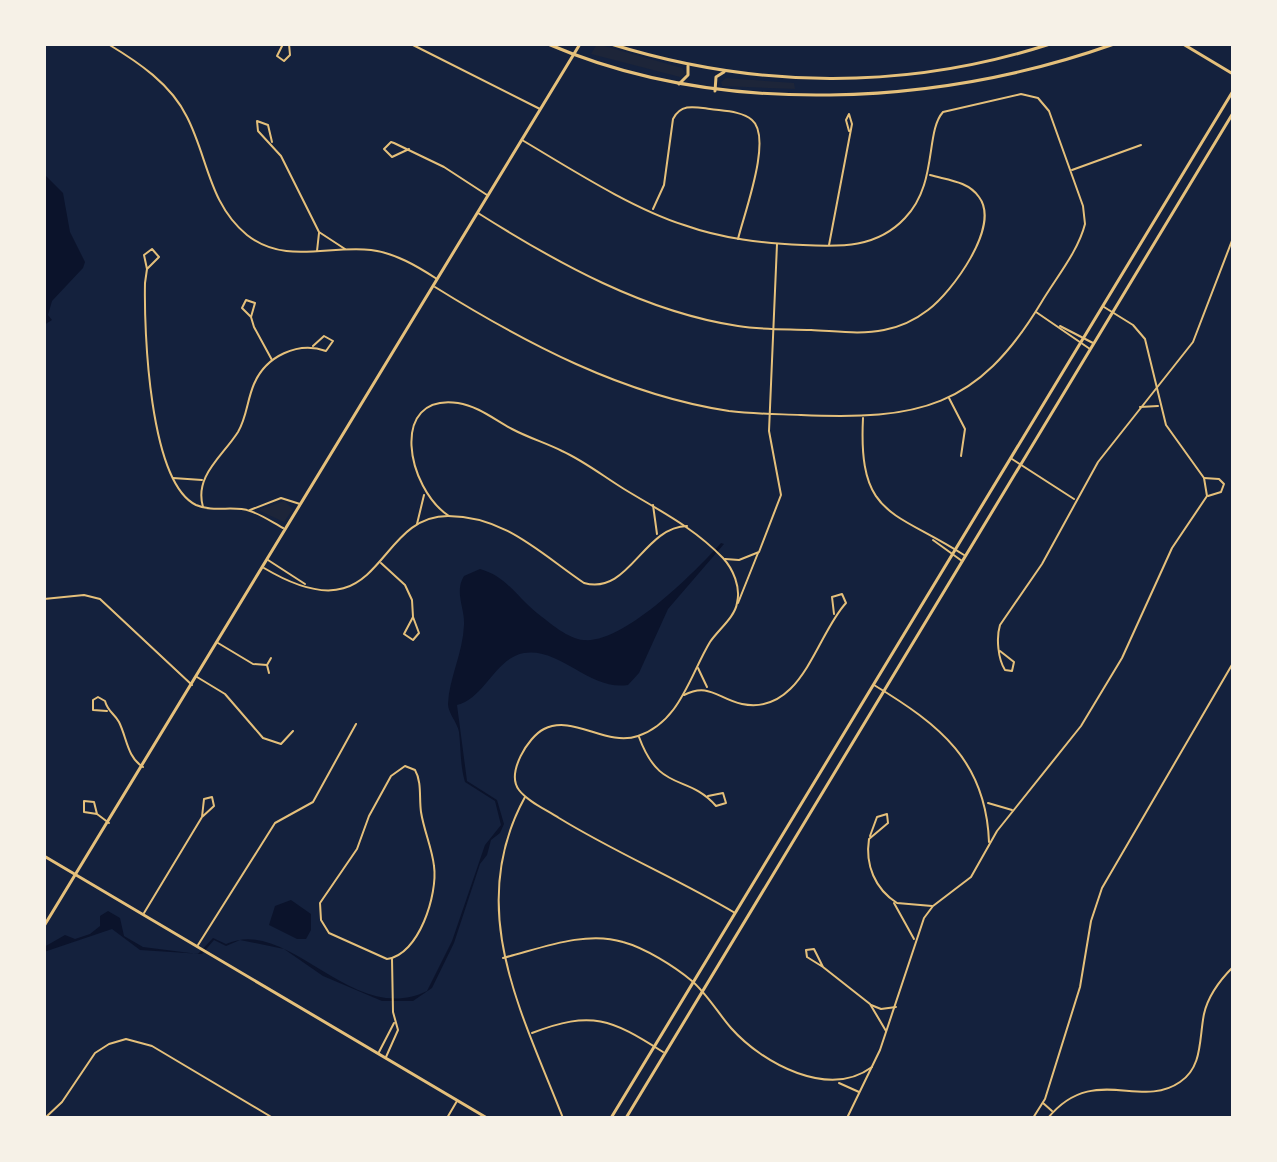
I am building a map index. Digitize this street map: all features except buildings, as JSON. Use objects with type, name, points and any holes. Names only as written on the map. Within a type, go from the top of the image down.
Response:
[{"type":"main road","points":[[548,44],[574,55],[679,84],[715,91],[786,95],[906,89],[1050,63],[1114,44]]},
{"type":"main road","points":[[44,926],[580,44]]},
{"type":"main road","points":[[611,44],[688,66],[773,79],[891,77],[989,62],[1050,44]]},
{"type":"main road","points":[[1183,44],[1233,74]]},
{"type":"main road","points":[[679,84],[688,75],[688,66]]},
{"type":"main road","points":[[715,91],[716,77],[724,72]]},
{"type":"main road","points":[[611,1118],[1233,91]]},
{"type":"main road","points":[[626,1118],[1233,113]]},
{"type":"main road","points":[[44,856],[487,1118]]},
{"type":"street","points":[[108,44],[151,74],[178,103],[190,122],[214,192],[244,232],[275,249],[386,253],[438,279]]},
{"type":"street","points":[[283,44],[277,56],[284,61],[290,55],[289,44]]},
{"type":"street","points":[[411,44],[541,110]]},
{"type":"street","points":[[434,286],[511,330],[629,387],[719,409],[863,418],[904,413],[949,397],[980,378],[1002,358],[1035,312],[1083,231],[1084,210],[1071,171],[1047,107],[1035,96],[1021,94],[943,112],[936,124],[929,175],[915,206],[890,231],[861,244],[777,244],[738,239],[682,225],[522,140]]},
{"type":"street","points":[[652,210],[664,185],[675,114],[690,106],[742,114],[755,122],[762,140],[738,239]]},
{"type":"street","points":[[272,142],[258,131],[257,121],[268,125],[272,142],[319,232],[345,250]]},
{"type":"street","points":[[828,246],[849,131]]},
{"type":"street","points":[[409,149],[390,157],[384,149],[391,142],[409,149],[488,196]]},
{"type":"street","points":[[1071,171],[1141,145]]},
{"type":"street","points":[[478,213],[529,244],[646,302],[730,325],[880,331],[909,322],[935,305],[978,243],[986,218],[981,199],[973,190],[929,175]]},
{"type":"street","points":[[317,252],[319,232]]},
{"type":"street","points":[[1000,651],[1014,662],[1012,671],[1004,668],[1000,651],[1000,625],[1042,564],[1098,462],[1139,407],[1179,362],[1199,330],[1233,238]]},
{"type":"street","points":[[735,914],[619,853],[525,796],[516,784],[515,771],[531,741],[545,728],[565,725],[616,739],[639,736],[663,719],[684,695],[698,666],[738,604],[781,495],[770,445],[777,244]]},
{"type":"street","points":[[147,269],[159,257],[152,249],[144,255],[150,378],[172,478],[181,493],[203,507],[249,510],[281,498],[301,504]]},
{"type":"street","points":[[847,1118],[887,1032],[915,940],[933,906],[967,882],[989,843],[1047,772],[1095,703],[1126,649],[1172,548],[1207,496],[1204,478],[1173,439],[1159,406],[1145,339],[1102,306]]},
{"type":"street","points":[[1035,312],[1090,349]]},
{"type":"street","points":[[251,317],[272,360]]},
{"type":"street","points":[[1059,326],[1068,327],[1094,343]]},
{"type":"street","points":[[203,507],[199,494],[203,479],[238,432],[255,382],[272,360],[313,346],[324,336],[333,341],[326,351],[313,346]]},
{"type":"street","points":[[949,397],[965,429],[961,456]]},
{"type":"street","points":[[689,526],[671,528],[657,535],[612,580],[597,585],[584,583],[512,532],[449,516],[425,494],[411,453],[412,431],[424,412],[450,402],[473,407],[565,452],[689,526],[723,558],[735,577],[738,604]]},
{"type":"street","points":[[1139,407],[1159,406]]},
{"type":"street","points":[[863,418],[862,460],[873,493],[894,515],[965,555]]},
{"type":"street","points":[[1011,458],[1075,499]]},
{"type":"street","points":[[172,478],[203,479]]},
{"type":"street","points":[[1204,478],[1219,479],[1224,484],[1219,494],[1207,496]]},
{"type":"street","points":[[417,526],[425,494]]},
{"type":"street","points":[[653,505],[657,535]]},
{"type":"street","points":[[249,510],[285,530]]},
{"type":"street","points":[[264,568],[290,583],[330,589],[352,586],[417,526],[449,516]]},
{"type":"street","points":[[933,539],[962,561]]},
{"type":"street","points":[[723,558],[739,560],[759,552]]},
{"type":"street","points":[[268,560],[305,585]]},
{"type":"street","points":[[380,562],[407,589],[419,633],[413,640],[404,634],[413,617]]},
{"type":"street","points":[[1233,577],[1233,601]]},
{"type":"street","points":[[684,695],[708,688],[745,704],[777,699],[789,690],[807,666],[834,614],[846,603],[842,594],[832,597],[834,614]]},
{"type":"street","points":[[44,599],[84,595],[100,599],[192,685]]},
{"type":"street","points":[[217,643],[253,664],[267,665]]},
{"type":"street","points":[[269,673],[267,665],[271,658]]},
{"type":"street","points":[[1033,1118],[1043,1103],[1083,977],[1091,921],[1102,888],[1233,663]]},
{"type":"street","points":[[698,666],[708,688]]},
{"type":"street","points":[[197,677],[225,694],[267,740],[281,744],[293,731]]},
{"type":"street","points":[[874,685],[950,742],[971,770],[986,801],[989,843]]},
{"type":"street","points":[[107,711],[93,710],[93,700],[103,699],[107,711],[118,720],[132,759],[143,767]]},
{"type":"street","points":[[199,948],[275,823],[313,802],[356,724]]},
{"type":"street","points":[[639,736],[656,771],[708,796],[718,807],[726,803],[723,793],[708,796]]},
{"type":"street","points":[[405,766],[415,770],[419,778],[421,813],[435,877],[431,896],[412,942],[392,958],[375,955],[334,936],[323,925],[320,909],[325,891],[357,849],[369,816],[391,776],[405,766]]},
{"type":"street","points":[[525,796],[513,824],[502,869],[499,936],[503,958],[563,1118]]},
{"type":"street","points":[[143,914],[202,817],[214,806],[212,797],[204,799],[202,817]]},
{"type":"street","points":[[97,814],[94,802],[86,800],[82,810],[97,814],[109,823]]},
{"type":"street","points":[[986,801],[1013,811]]},
{"type":"street","points":[[870,836],[888,823],[886,813],[877,817],[870,836],[871,871],[915,940]]},
{"type":"street","points":[[892,901],[906,906],[933,906]]},
{"type":"street","points":[[503,958],[583,940],[609,939],[636,947],[694,982],[732,1029],[751,1045],[793,1070],[836,1082],[860,1093]]},
{"type":"street","points":[[823,967],[815,950],[807,949],[807,957],[870,1004],[881,1009],[897,1006]]},
{"type":"street","points":[[386,1058],[397,1036],[392,958]]},
{"type":"street","points":[[1048,1118],[1072,1098],[1092,1090],[1160,1090],[1182,1080],[1197,1058],[1208,1003],[1233,967]]},
{"type":"street","points":[[870,1004],[887,1032]]},
{"type":"street","points":[[530,1033],[568,1020],[596,1019],[617,1024],[664,1053]]},
{"type":"street","points":[[378,1054],[395,1022]]},
{"type":"street","points":[[45,1118],[62,1102],[99,1050],[113,1042],[130,1039],[152,1046],[273,1118]]},
{"type":"street","points":[[836,1082],[852,1079],[873,1066]]},
{"type":"street","points":[[447,1118],[457,1100]]},
{"type":"street","points":[[1043,1103],[1053,1112]]},
{"type":"shaded area","points":[[597,44],[682,68],[686,74],[680,77],[591,54]]},
{"type":"shaded area","points":[[726,78],[794,83],[795,89],[722,86],[721,82]]},
{"type":"shaded area","points":[[44,174],[63,193],[70,232],[85,262],[52,301],[48,315],[52,320],[44,325]]},
{"type":"shaded area","points":[[284,501],[293,509],[284,522],[258,510]]},
{"type":"shaded area","points":[[721,543],[724,544],[668,609],[639,673],[628,685],[601,682],[550,656],[524,653],[505,662],[475,695],[457,705],[467,781],[497,800],[504,824],[500,833],[491,840],[487,855],[480,864],[454,943],[432,988],[413,1001],[382,1001],[323,976],[286,950],[347,985],[373,995],[399,998],[427,991],[452,941],[485,845],[501,825],[495,801],[465,782],[459,732],[448,707],[463,635],[460,588],[464,576],[480,569],[489,572],[553,626],[584,640],[600,638],[638,618],[695,571]]},
{"type":"shaded area","points":[[291,900],[311,914],[311,930],[306,939],[297,939],[269,925],[275,906]]},
{"type":"shaded area","points":[[108,911],[120,918],[124,936],[143,947],[194,953],[140,950],[112,929],[44,952],[44,947],[65,935],[75,939],[90,934],[100,926],[100,916]]},
{"type":"shaded area","points":[[213,938],[226,944],[235,942],[226,946],[214,940],[202,954],[198,954]]},
{"type":"shaded area","points":[[250,939],[283,949],[243,941]]}]
